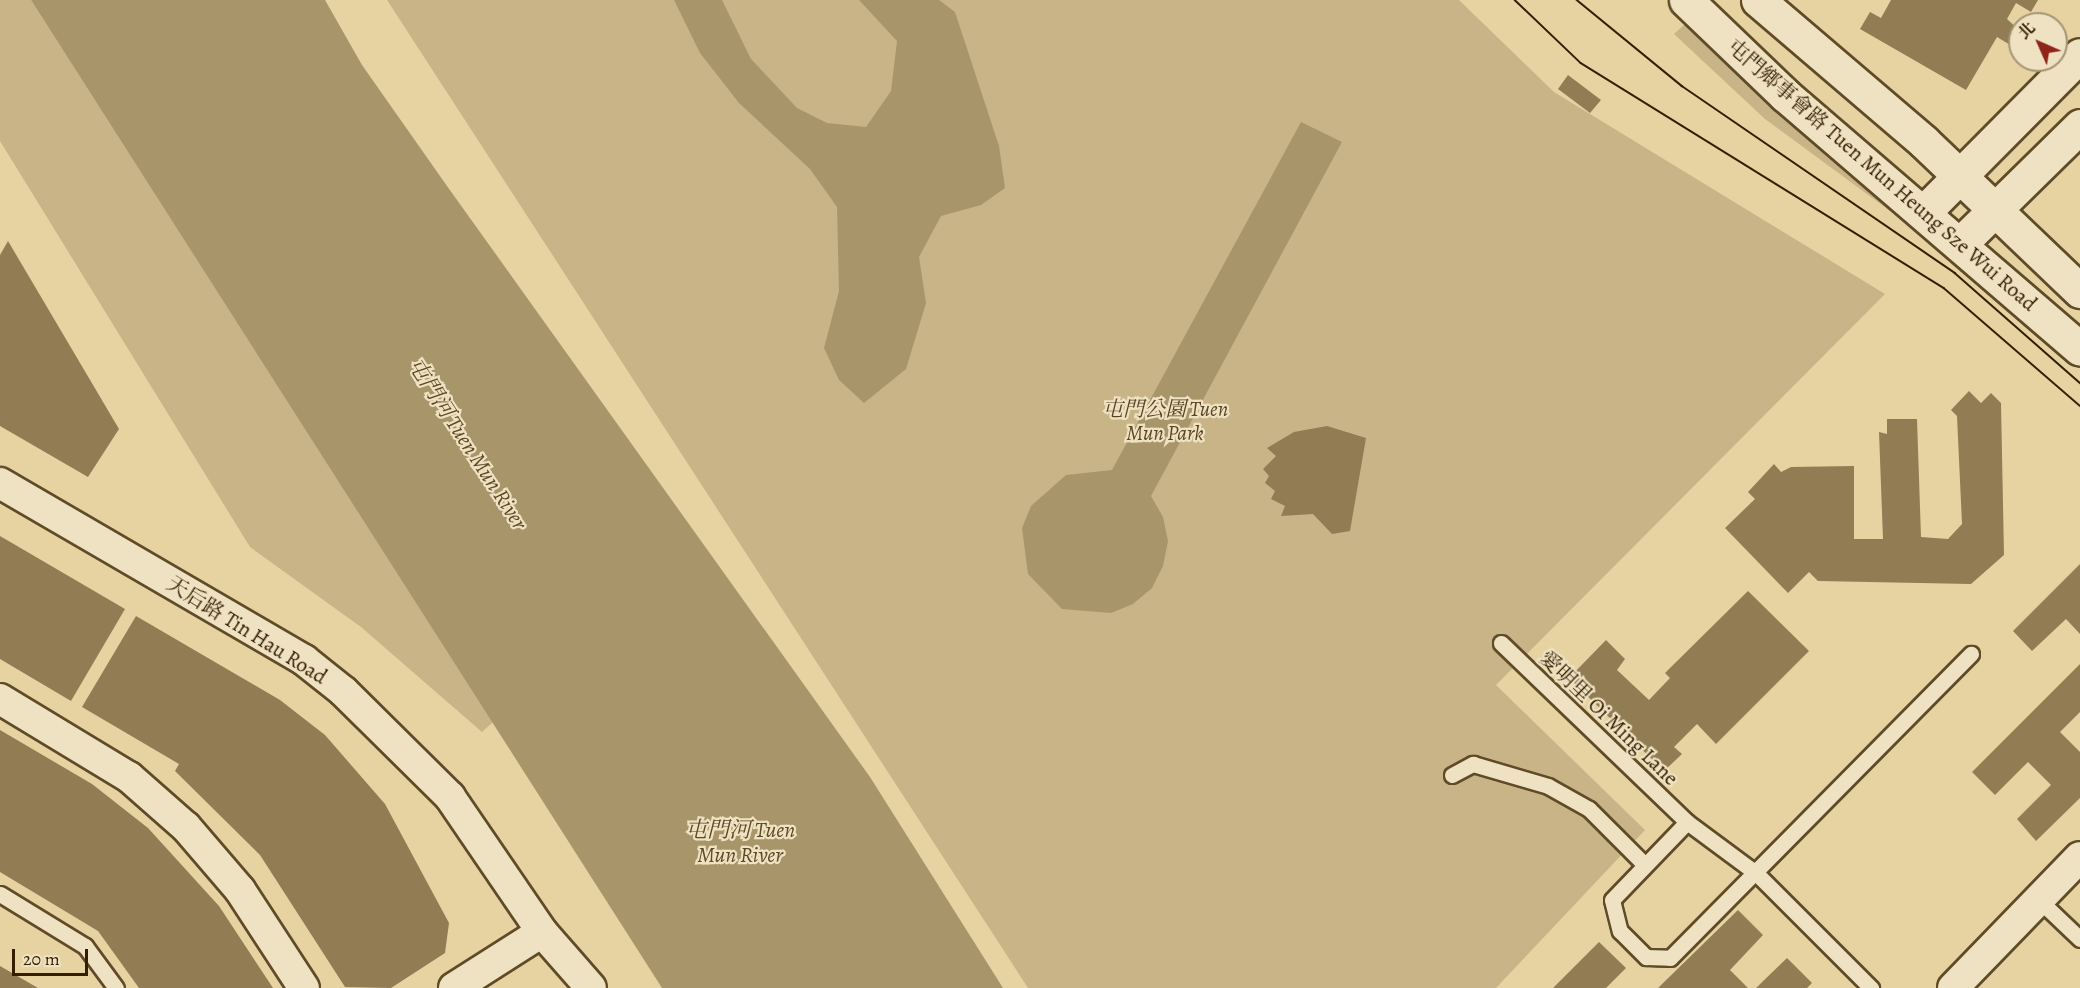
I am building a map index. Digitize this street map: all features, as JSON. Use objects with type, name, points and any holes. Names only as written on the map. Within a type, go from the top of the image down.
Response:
[{"type":"main road","name":"屯門鄉事會路 Tuen Mun Heung Sze Wui Road","points":[[1686,0],[1785,95],[1961,243],[2080,350]]},
{"type":"main road","name":"屯門鄉事會路 Tuen Mun Heung Sze Wui Road","points":[[1758,0],[1960,176],[2080,291]]},
{"type":"main road","points":[[1924,212],[2080,55]]},
{"type":"main road","points":[[1961,243],[2080,126]]},
{"type":"street","name":"天后路 Tin Hau Road","points":[[0,483],[303,660],[343,691],[450,797],[542,932],[591,988]]},
{"type":"street","points":[[0,699],[129,777],[186,827],[240,890],[304,988]]},
{"type":"street","points":[[1953,988],[2080,857]]},
{"type":"street","points":[[454,988],[542,932]]},
{"type":"lane","name":"愛明里 Oi Ming Lane","points":[[1501,643],[1687,822],[1756,873],[1871,988]]},
{"type":"lane","points":[[1687,822],[1612,900],[1620,931],[1646,957],[1670,958],[1971,654]]},
{"type":"lane","points":[[1452,775],[1473,764],[1548,786],[1589,809],[1645,865]]},
{"type":"lane","points":[[0,894],[85,946],[116,988]]},
{"type":"lane","points":[[2038,899],[2080,939]]},
{"type":"green space","points":[[0,0],[31,0],[493,722],[482,732],[361,627],[250,547],[0,141]]},
{"type":"green space","name":"屯門公園 Tuen Mun Park","points":[[387,0],[1459,0],[1554,92],[1885,294],[1496,685],[1645,830],[1496,988],[1028,988]]},
{"type":"green space","points":[[1686,23],[1775,108],[1909,225],[1765,119],[1674,34]]},
{"type":"water","name":"屯門河 Tuen Mun River","points":[[31,0],[325,0],[362,65],[870,777],[1003,988],[662,988]]},
{"type":"water","points":[[674,0],[722,0],[751,59],[797,108],[827,123],[866,127],[891,91],[897,41],[859,0],[939,0],[955,12],[999,146],[1005,188],[981,205],[941,216],[919,257],[926,303],[906,369],[864,403],[839,380],[824,348],[839,291],[837,207],[810,169],[739,103],[700,53]]},
{"type":"water","points":[[1301,122],[1342,142],[1151,496],[1163,517],[1168,541],[1163,566],[1152,588],[1133,604],[1111,613],[1062,609],[1028,574],[1022,528],[1031,506],[1066,475],[1112,470]]},
{"type":"building","points":[[1891,0],[2038,0],[2031,12],[2016,3],[2011,12],[2008,12],[2008,44],[1997,37],[1966,90],[1860,29],[1870,12],[1881,18]]},
{"type":"building","points":[[1568,75],[1601,100],[1590,113],[1558,89]]},
{"type":"building","points":[[8,241],[119,429],[88,477],[0,426],[0,255]]},
{"type":"building","points":[[1969,391],[1981,403],[1991,393],[2001,403],[2004,555],[1971,584],[1818,581],[1809,572],[1788,593],[1725,528],[1755,499],[1748,492],[1774,464],[1781,472],[1791,467],[1854,466],[1854,539],[1883,539],[1879,432],[1887,434],[1887,419],[1917,419],[1921,537],[1948,539],[1962,524],[1957,416],[1951,410]]},
{"type":"building","points":[[1327,426],[1366,438],[1350,531],[1332,534],[1313,514],[1281,516],[1285,506],[1271,499],[1275,491],[1265,483],[1269,476],[1263,469],[1276,456],[1267,448],[1294,432]]},
{"type":"building","points":[[0,536],[125,609],[71,701],[0,659]]},
{"type":"building","points":[[2080,564],[2080,634],[2066,619],[2032,651],[2013,631]]},
{"type":"building","points":[[1748,591],[1809,651],[1716,744],[1697,724],[1674,747],[1682,754],[1664,771],[1569,678],[1606,640],[1625,659],[1617,670],[1649,700],[1670,678],[1665,673]]},
{"type":"building","points":[[136,616],[280,700],[325,735],[385,804],[449,923],[445,953],[391,988],[345,987],[260,855],[175,771],[179,764],[82,707]]},
{"type":"building","points":[[2080,664],[2080,712],[2060,732],[2080,752],[2080,798],[2036,841],[2017,819],[2051,785],[2028,762],[1995,795],[1972,772]]},
{"type":"building","points":[[0,730],[92,784],[148,828],[219,906],[273,988],[139,988],[98,931],[0,872]]},
{"type":"building","points":[[1738,910],[1763,935],[1730,970],[1748,988],[1658,988]]},
{"type":"building","points":[[1599,942],[1626,968],[1606,988],[1553,988]]},
{"type":"building","points":[[1787,958],[1812,983],[1807,988],[1756,988]]},
{"type":"building","points":[[0,966],[38,988],[0,988]]},
{"type":"tram line","points":[[1515,0],[1581,63],[1944,288],[2080,406]]},
{"type":"tram line","points":[[1577,0],[1682,86],[1955,273],[2080,383]]}]
